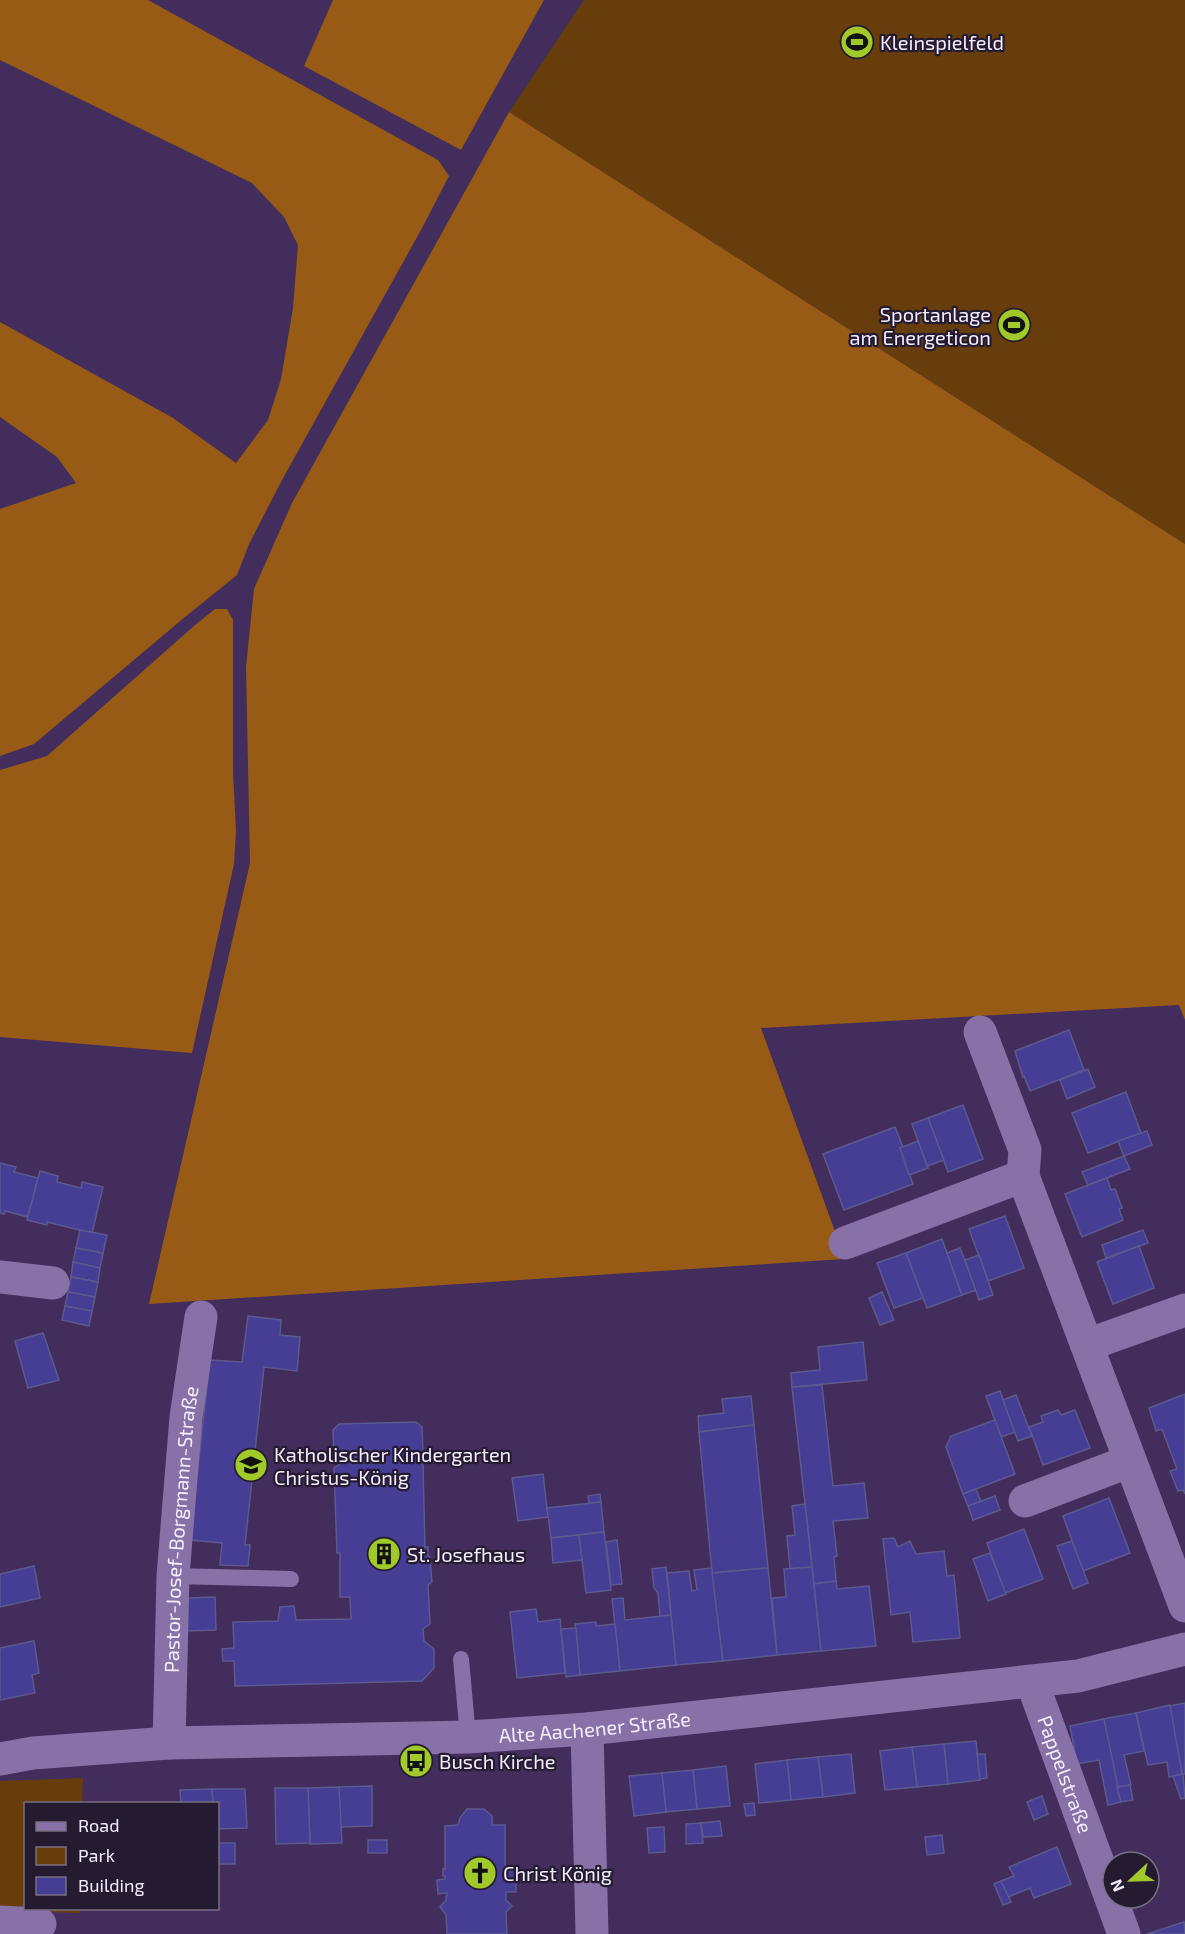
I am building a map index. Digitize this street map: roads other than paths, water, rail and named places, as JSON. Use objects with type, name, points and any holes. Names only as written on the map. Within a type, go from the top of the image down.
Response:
[{"type":"street","points":[[980,1032],[1025,1150],[1023,1176],[1185,1606]]},
{"type":"street","points":[[845,1243],[1023,1176]]},
{"type":"street","points":[[0,1277],[53,1283]]},
{"type":"street","points":[[1087,1345],[1185,1310]]},
{"type":"street","name":"Pastor-Josef-Borgmann-Straße","points":[[169,1743],[173,1576],[186,1417],[201,1317]]},
{"type":"street","points":[[1025,1501],[1130,1461]]},
{"type":"street","name":"Alte Aachener Straße","points":[[0,1759],[43,1752],[169,1743],[468,1737],[587,1729],[1078,1676],[1185,1649]]},
{"type":"street","name":"Pappelstraße","points":[[1032,1682],[1124,1934]]},
{"type":"street","points":[[587,1729],[592,1934]]},
{"type":"street","points":[[0,1922],[40,1924]]},
{"type":"lane","points":[[173,1576],[291,1580]]},
{"type":"lane","points":[[461,1659],[468,1737]]},
{"type":"place","name":"Kleinspielfeld","points":[[857,42]]},
{"type":"place","name":"Sportanlage am Energeticon","points":[[1014,325]]},
{"type":"place","name":"Katholischer Kindergarten Christus-König","points":[[251,1465]]},
{"type":"place","name":"St. Josefhaus","points":[[384,1554]]},
{"type":"place","name":"Busch Kirche","points":[[416,1761]]},
{"type":"place","name":"Christ König","points":[[480,1873]]}]
